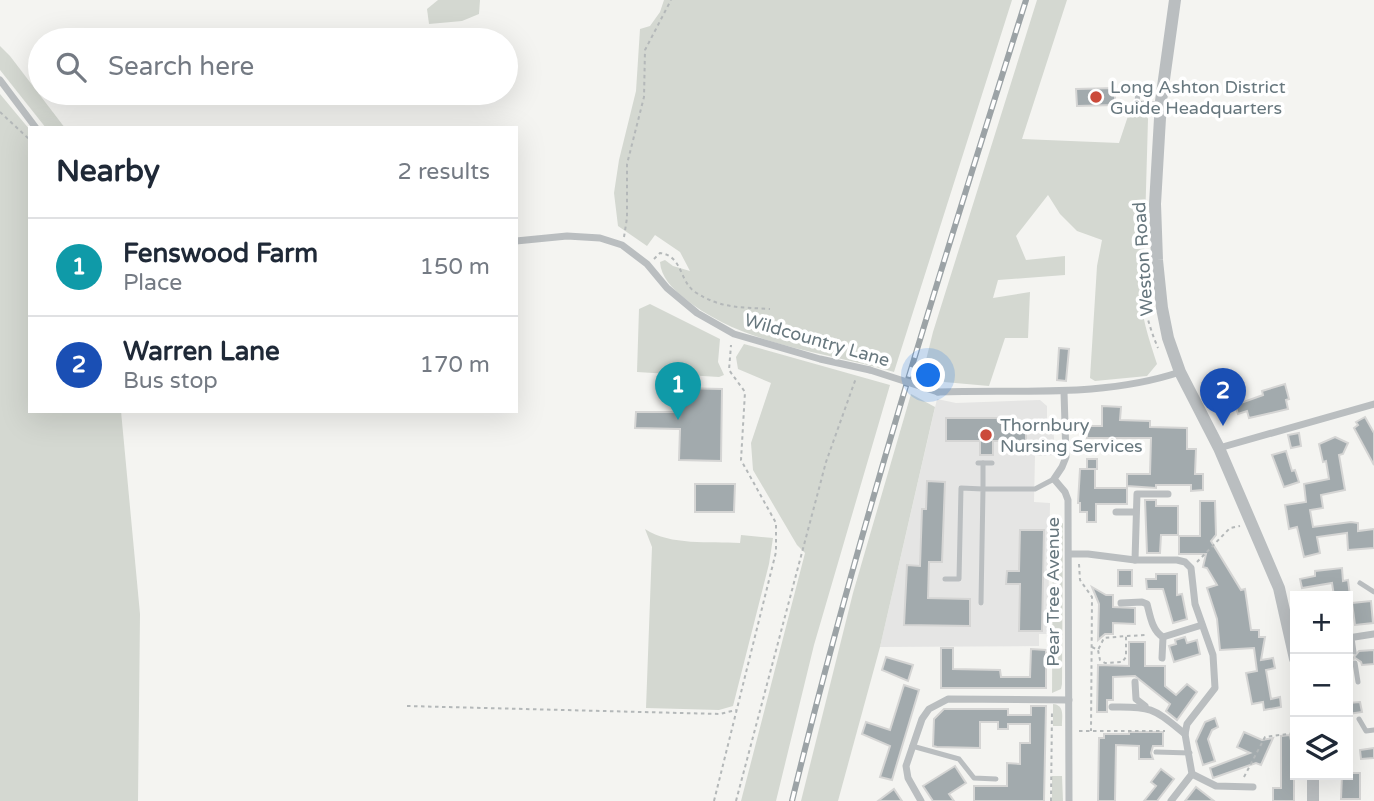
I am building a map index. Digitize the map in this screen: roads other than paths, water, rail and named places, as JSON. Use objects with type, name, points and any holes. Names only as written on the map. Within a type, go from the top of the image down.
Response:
[{"type":"street","name":"Weston Road","points":[[1175,0],[1161,104],[1155,204],[1162,307],[1168,338],[1180,372],[1219,449],[1279,588],[1290,634]]},
{"type":"street","points":[[0,80],[34,126]]},
{"type":"street","name":"Wildcountry Lane","points":[[518,241],[567,236],[600,238],[622,245],[647,264],[667,288],[696,313],[734,334],[820,359],[860,367],[938,392],[1063,392],[1153,381],[1180,372]]},
{"type":"street","points":[[1054,479],[1066,457],[1063,392]]},
{"type":"street","points":[[1219,449],[1374,404]]},
{"type":"street","name":"Pear Tree Avenue","points":[[1054,479],[1068,500],[1074,554],[1069,801]]},
{"type":"street","points":[[1135,560],[1137,494],[1168,494]]},
{"type":"street","points":[[1115,512],[1135,512]]},
{"type":"street","points":[[1074,554],[1135,560],[1177,560],[1185,562],[1191,568],[1195,604],[1213,655],[1215,688],[1187,724],[1185,734],[1192,774],[1171,801]]},
{"type":"street","points":[[1121,603],[1147,604],[1154,627],[1161,636],[1162,658]]},
{"type":"street","points":[[1161,636],[1202,625]]},
{"type":"street","points":[[1353,638],[1374,634]]},
{"type":"street","points":[[1135,682],[1136,699],[1185,734]]},
{"type":"street","points":[[921,801],[908,778],[906,766],[922,719],[929,709],[948,699],[1069,700]]},
{"type":"street","points":[[1112,707],[1145,707]]},
{"type":"street","points":[[1192,774],[1216,786],[1254,787]]},
{"type":"street","points":[[1313,780],[1313,801]]},
{"type":"lane","points":[[1122,90],[1138,91],[1137,103],[1161,104]]},
{"type":"lane","points":[[981,603],[987,511],[981,463],[992,463]]},
{"type":"lane","points":[[945,579],[959,579],[961,488],[1035,489],[1054,479]]},
{"type":"lane","points":[[1360,583],[1374,592]]},
{"type":"lane","points":[[1355,663],[1358,682]]},
{"type":"lane","points":[[1359,719],[1366,730],[1374,730]]},
{"type":"lane","points":[[912,746],[959,759],[974,778],[996,779]]},
{"type":"lane","points":[[1156,752],[1189,753]]},
{"type":"railway","points":[[792,801],[873,499],[932,299],[1026,0]]},
{"type":"place","name":"Long Ashton District Guide Headquarters","points":[[1096,97]]},
{"type":"place","name":"Fenswood Farm","points":[[678,420]]},
{"type":"place","name":"Warren Lane","points":[[1223,426]]},
{"type":"place","name":"Thornbury Nursing Services","points":[[986,435]]}]
